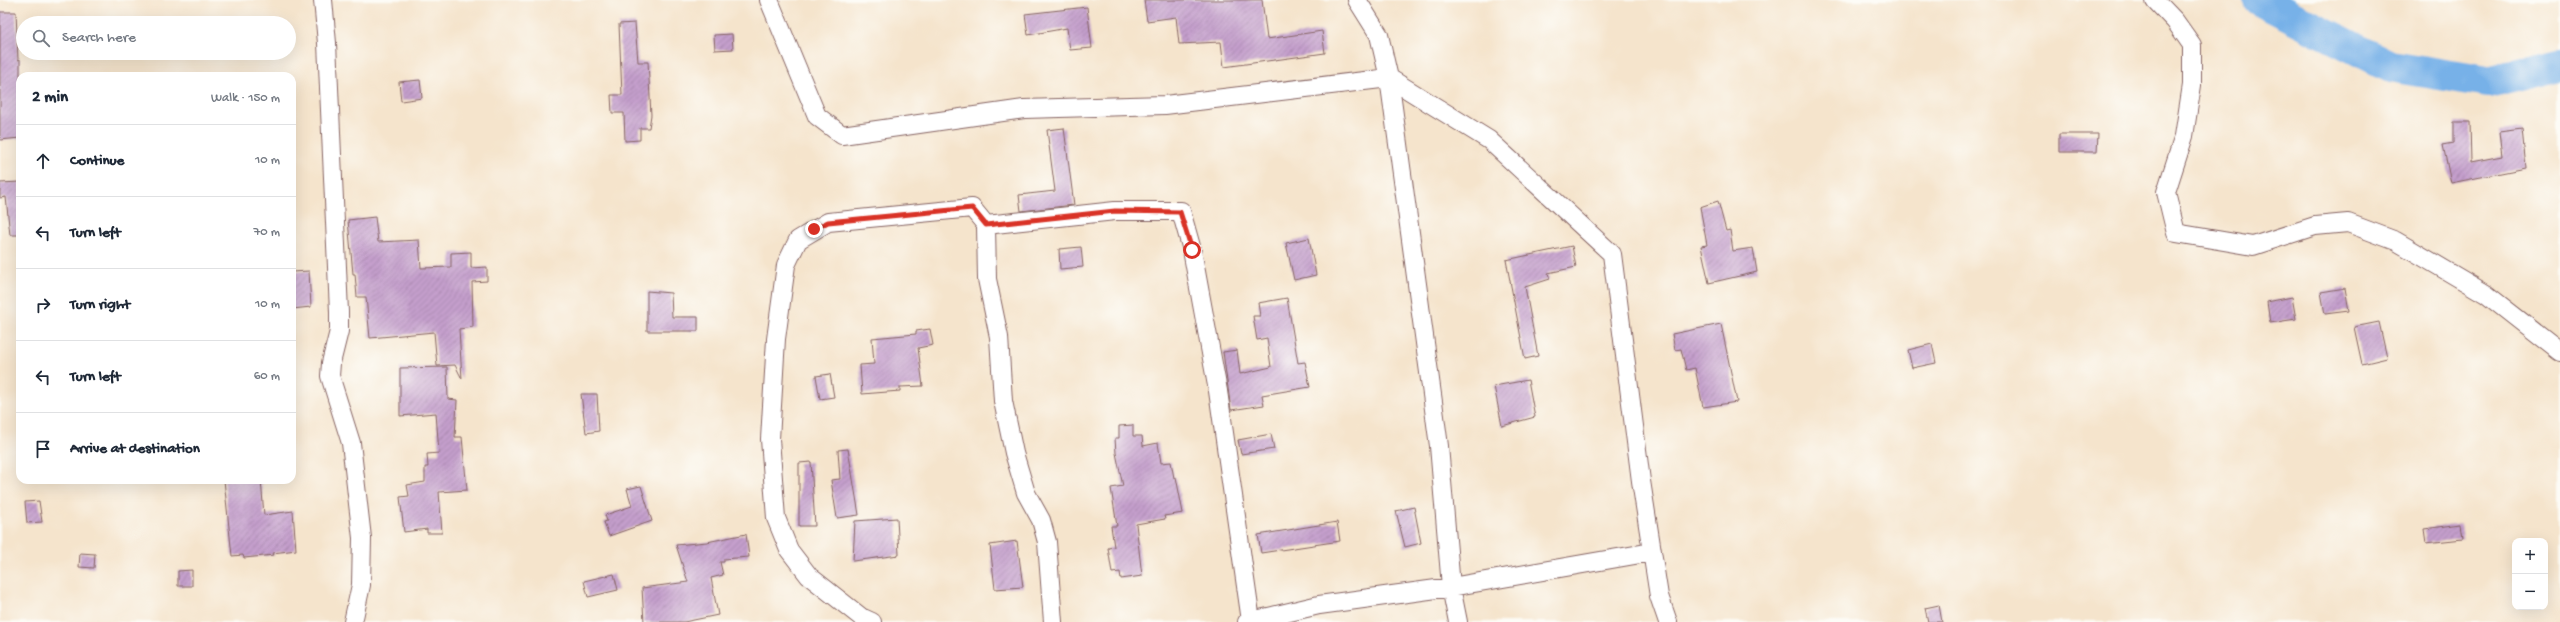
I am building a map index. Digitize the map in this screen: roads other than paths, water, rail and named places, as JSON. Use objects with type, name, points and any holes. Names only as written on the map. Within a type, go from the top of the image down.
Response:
[{"type":"street","points":[[323,0],[327,43],[339,312],[338,331],[330,376],[351,443],[362,538],[361,585],[353,622]]},
{"type":"street","points":[[769,0],[817,116],[842,135],[1024,109],[1165,105],[1389,78],[1489,140],[1612,254],[1641,481],[1659,596],[1668,622]]},
{"type":"street","points":[[1357,0],[1379,35],[1389,78],[1439,446],[1451,586],[1458,622]]},
{"type":"street","points":[[2155,0],[2175,21],[2192,45],[2192,85],[2184,136],[2166,192],[2176,233],[2253,246],[2315,226],[2348,223],[2396,241],[2486,294],[2560,352]]},
{"type":"street","points":[[872,622],[861,618],[809,576],[789,550],[776,518],[770,439],[776,339],[786,265],[798,240],[828,222],[972,208],[986,225],[987,279],[999,337],[1003,401],[1014,453],[1026,493],[1041,520],[1046,542],[1053,622]]},
{"type":"street","points":[[986,225],[1115,211],[1180,212],[1192,250],[1218,391],[1249,622],[1319,605],[1451,586],[1652,552]]},
{"type":"waterway","points":[[2259,0],[2390,66],[2488,82],[2560,64]]}]
